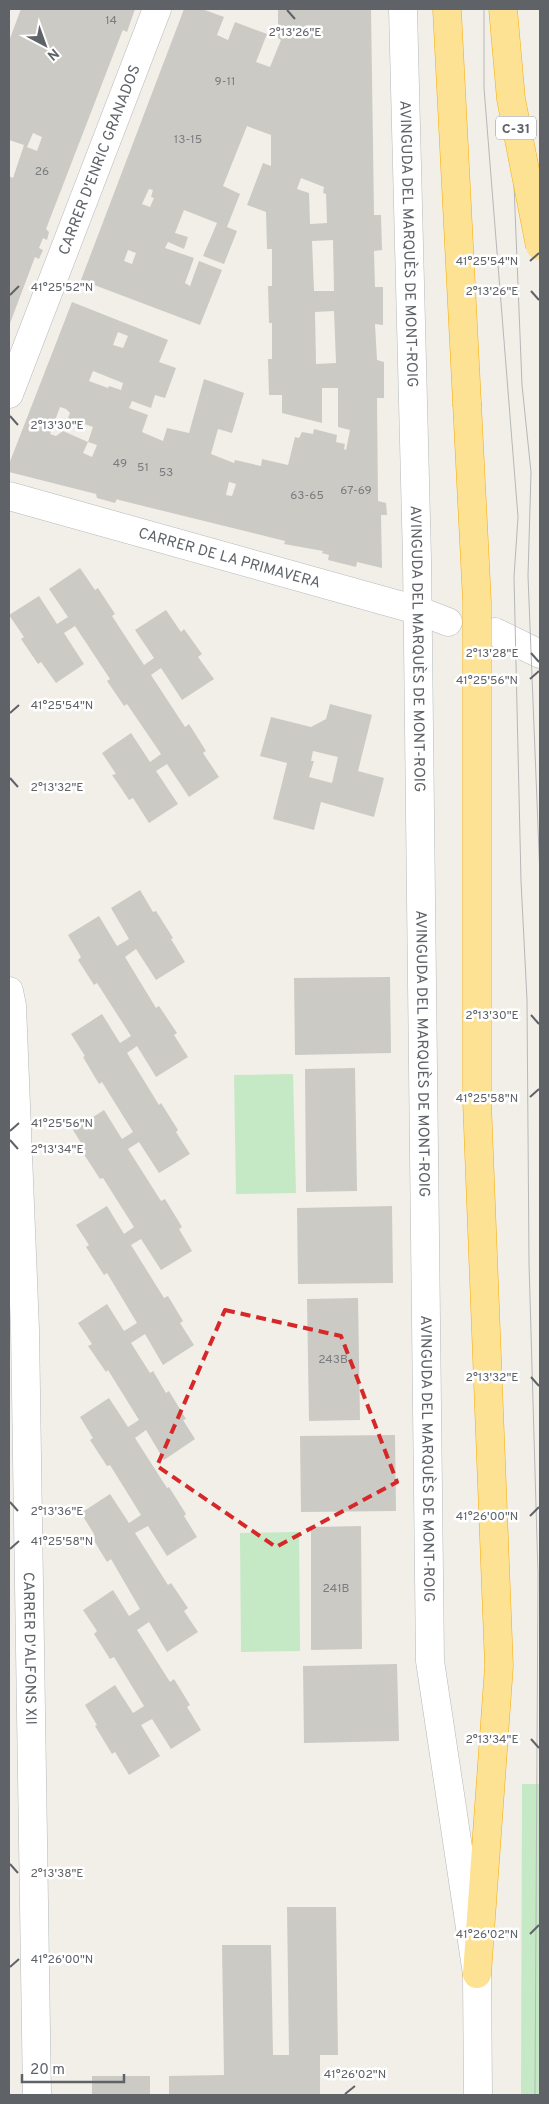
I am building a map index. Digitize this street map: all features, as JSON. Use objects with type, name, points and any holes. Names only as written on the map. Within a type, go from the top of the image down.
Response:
[{"type":"highway","points":[[447,9],[476,602],[477,1101],[498,1666],[478,1974]]},
{"type":"highway","name":"C-31","points":[[503,9],[511,99],[540,246]]},
{"type":"street","name":"CARRER D'ENRIC GRANADOS","points":[[9,394],[157,9]]},
{"type":"street","name":"AVINGUDA DEL MARQUÈS DE MONT-ROIG","points":[[403,9],[417,610],[430,1661],[478,1974],[478,2095]]},
{"type":"street","name":"CARRER DE LA PRIMAVERA","points":[[9,496],[417,610],[448,622]]},
{"type":"street","points":[[496,632],[540,654]]},
{"type":"street","name":"CARRER D'ALFONS XII","points":[[9,990],[12,1006],[16,1278],[37,2095]]},
{"type":"highlighted area","points":[[225,1310],[341,1336],[397,1482],[276,1547],[157,1466]]},
{"type":"green space","points":[[293,1074],[296,1193],[236,1194],[234,1075]]},
{"type":"green space","points":[[299,1532],[300,1651],[241,1652],[240,1533]]},
{"type":"green space","points":[[522,1784],[540,1784],[540,2095],[521,2095]]},
{"type":"building","points":[[21,9],[135,9],[127,32],[123,30],[122,32],[46,229],[49,232],[47,240],[43,238],[39,248],[43,250],[39,259],[35,257],[9,326],[9,176],[13,178],[24,145],[9,140],[9,41]],"holes":[[[33,133],[42,137],[37,151],[27,147]]]},
{"type":"building","points":[[184,9],[202,9],[224,17],[217,35],[228,40],[235,22],[267,34],[256,62],[270,67],[281,40],[278,38],[278,9],[371,9],[374,215],[381,215],[382,250],[374,251],[375,287],[383,287],[383,325],[375,324],[377,360],[384,362],[384,398],[377,398],[378,501],[386,503],[387,515],[381,515],[382,568],[357,562],[356,567],[328,560],[329,555],[322,553],[323,551],[284,544],[285,541],[117,499],[115,503],[97,498],[96,494],[9,472],[9,464],[72,302],[168,340],[159,362],[176,368],[165,398],[155,395],[151,408],[132,401],[129,408],[148,415],[142,432],[163,441],[167,428],[189,433],[204,379],[244,393],[232,433],[218,429],[211,454],[234,463],[235,460],[261,466],[262,459],[288,465],[295,437],[299,438],[302,432],[313,434],[314,429],[337,435],[336,442],[345,444],[344,449],[346,450],[350,430],[338,427],[338,388],[322,388],[322,423],[282,413],[282,395],[269,395],[268,359],[272,359],[272,323],[269,323],[268,286],[272,286],[272,249],[267,249],[266,212],[247,205],[263,163],[271,166],[271,135],[247,126],[223,186],[240,194],[227,227],[237,231],[224,264],[203,256],[217,223],[184,210],[175,233],[188,237],[184,249],[168,242],[165,248],[194,258],[185,283],[190,286],[199,261],[222,270],[200,325],[81,280]],"holes":[[[301,178],[324,187],[327,223],[310,224],[309,193],[297,189]],[[149,189],[153,190],[151,197],[154,198],[150,207],[142,204]],[[333,240],[334,291],[314,291],[312,241]],[[128,250],[136,253],[132,264],[124,261]],[[334,311],[336,363],[316,364],[315,312]],[[118,332],[128,336],[123,348],[113,345]],[[93,371],[123,383],[121,390],[109,386],[108,388],[89,381]],[[60,407],[70,413],[68,418],[93,427],[88,442],[63,431],[56,436],[50,434]],[[88,442],[97,445],[92,457],[83,453]],[[229,482],[236,484],[232,496],[226,495]]]},
{"type":"building","points":[[80,568],[95,590],[98,588],[115,614],[112,616],[144,665],[154,658],[135,630],[166,610],[181,632],[184,629],[202,654],[198,657],[214,679],[182,700],[161,668],[151,675],[185,727],[189,724],[206,751],[203,753],[219,777],[189,797],[167,764],[156,771],[178,804],[149,823],[133,798],[129,800],[112,775],[116,774],[102,753],[131,733],[150,762],[161,754],[127,704],[124,706],[107,681],[110,679],[75,626],[64,633],[84,664],[56,683],[41,662],[38,664],[21,639],[24,637],[9,615],[39,596],[57,624],[68,617],[49,589]]},
{"type":"building","points":[[330,704],[372,715],[358,771],[384,778],[374,817],[321,802],[314,830],[273,819],[287,763],[260,756],[271,717],[311,727],[326,719]],"holes":[[[313,751],[338,757],[332,783],[309,777],[314,761],[311,761]]]},
{"type":"building","points":[[140,890],[153,912],[156,911],[173,938],[171,939],[185,962],[156,980],[136,949],[125,957],[156,1008],[159,1006],[177,1033],[174,1035],[188,1057],[156,1077],[137,1046],[127,1053],[159,1105],[161,1103],[178,1130],[176,1132],[190,1154],[159,1173],[139,1142],[128,1149],[161,1201],[165,1199],[182,1227],[179,1229],[192,1251],[161,1270],[141,1239],[131,1245],[164,1298],[168,1296],[183,1321],[180,1323],[194,1345],[163,1365],[145,1334],[131,1343],[150,1373],[153,1371],[166,1393],[169,1391],[186,1419],[183,1420],[195,1439],[164,1460],[146,1430],[135,1438],[186,1514],[184,1516],[197,1537],[167,1556],[148,1526],[135,1533],[168,1585],[171,1583],[188,1608],[184,1611],[198,1632],[167,1652],[149,1622],[137,1630],[170,1682],[174,1679],[190,1705],[187,1707],[201,1730],[171,1749],[152,1719],[141,1725],[160,1756],[129,1775],[115,1752],[112,1754],[85,1705],[115,1685],[133,1713],[144,1706],[114,1657],[110,1659],[94,1634],[97,1631],[83,1610],[113,1590],[129,1616],[140,1609],[111,1559],[107,1562],[99,1549],[92,1537],[94,1534],[81,1513],[110,1494],[129,1523],[141,1515],[110,1465],[107,1466],[90,1440],[93,1438],[80,1417],[109,1398],[128,1427],[139,1420],[108,1370],[106,1372],[88,1346],[92,1344],[78,1323],[107,1304],[124,1331],[137,1323],[107,1273],[104,1275],[86,1247],[89,1245],[76,1225],[107,1206],[124,1234],[134,1227],[103,1178],[100,1179],[83,1153],[86,1151],[73,1130],[104,1110],[122,1139],[133,1132],[102,1082],[99,1084],[71,1034],[102,1014],[120,1043],[131,1036],[97,983],[94,985],[78,960],[81,957],[68,935],[99,916],[117,946],[129,939],[111,908]]},
{"type":"building","points":[[390,977],[391,1053],[295,1055],[294,978]]},
{"type":"building","points":[[355,1068],[357,1191],[306,1192],[305,1069]]},
{"type":"building","points":[[392,1206],[393,1283],[298,1284],[297,1208]]},
{"type":"building","points":[[358,1298],[360,1420],[309,1421],[307,1299]]},
{"type":"building","points":[[395,1435],[396,1511],[301,1512],[300,1436]]},
{"type":"building","points":[[361,1526],[362,1649],[311,1650],[311,1527]]},
{"type":"building","points":[[397,1664],[399,1741],[304,1743],[303,1666]]},
{"type":"building","points":[[287,1907],[336,1907],[338,2055],[320,2055],[320,2095],[169,2095],[169,2076],[224,2075],[222,1945],[271,1945],[273,2055],[289,2055]]},
{"type":"building","points":[[92,2076],[150,2076],[150,2095],[92,2095]]},
{"type":"tram line","points":[[484,9],[484,88],[518,517],[514,577],[521,881],[527,1000],[529,1263],[538,1575],[535,2095]]},
{"type":"tram line","points":[[507,9],[522,385],[531,472],[528,576],[540,877]]}]
